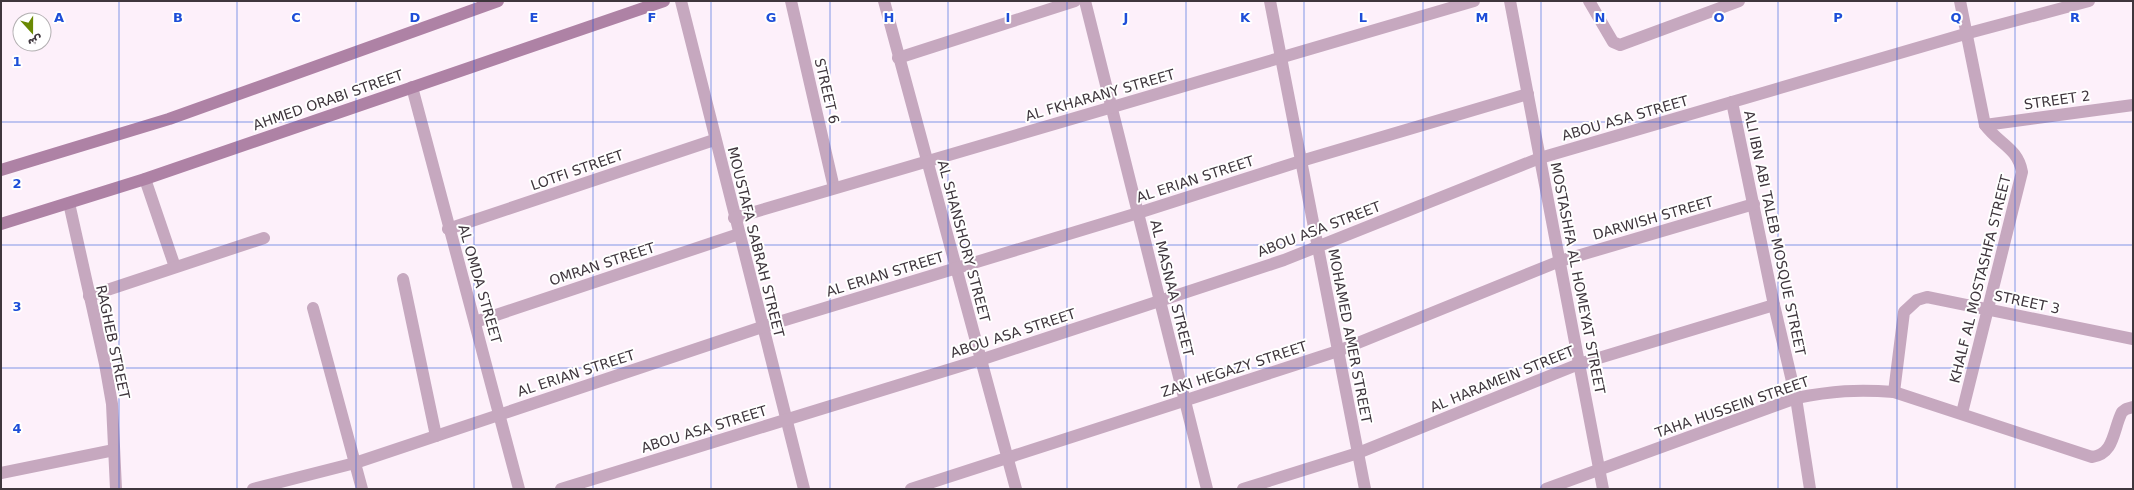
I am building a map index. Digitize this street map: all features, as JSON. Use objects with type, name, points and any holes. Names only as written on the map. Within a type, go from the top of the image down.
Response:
[{"type":"main road","points":[[1,170],[168,119],[498,1]]},
{"type":"main road","name":"AHMED ORABI STREET","points":[[1,224],[145,179],[664,1]]},
{"type":"street","name":"MOUSTAFA SABRAH STREET","points":[[681,1],[714,140],[804,489]]},
{"type":"street","name":"STREET 6","points":[[791,1],[834,188]]},
{"type":"street","name":"AL SHANSHORY STREET","points":[[884,1],[898,58],[1016,489]]},
{"type":"street","points":[[898,58],[1075,1]]},
{"type":"street","name":"AL MASNAA STREET","points":[[1085,1],[1207,489]]},
{"type":"street","name":"MOHAMED AMER STREET","points":[[1270,1],[1365,489]]},
{"type":"street","name":"AL FKHARANY STREET","points":[[734,218],[1474,1]]},
{"type":"street","name":"MOSTASHFA AL HOMEYAT STREET","points":[[1510,1],[1603,489]]},
{"type":"street","points":[[1588,1],[1613,42],[1620,45],[1627,44],[1739,1]]},
{"type":"street","name":"KHALF AL MOSTASHFA STREET","points":[[1960,1],[1985,125],[1992,135],[2016,155],[2022,172],[1962,413]]},
{"type":"street","name":"ABOU ASA STREET","points":[[561,489],[980,360],[1318,247],[1540,158],[1966,34],[2089,1]]},
{"type":"street","name":"AL OMDA STREET","points":[[412,87],[448,229],[475,322],[519,489]]},
{"type":"street","name":"AL ERIAN STREET","points":[[253,489],[272,487],[355,463],[762,327],[1138,213],[1301,161],[1528,94]]},
{"type":"street","name":"ALI IBN ABI TALEB MOSQUE STREET","points":[[1732,102],[1774,305],[1796,398],[1810,489]]},
{"type":"street","name":"STREET 2","points":[[1985,125],[2133,105]]},
{"type":"street","name":"LOTFI STREET","points":[[448,229],[714,140]]},
{"type":"street","points":[[145,179],[175,267]]},
{"type":"street","name":"RAGHEB STREET","points":[[68,203],[109,384],[112,404],[116,489]]},
{"type":"street","name":"DARWISH STREET","points":[[1560,261],[1754,204]]},
{"type":"street","name":"OMRAN STREET","points":[[475,322],[739,234]]},
{"type":"street","points":[[89,296],[264,238]]},
{"type":"street","name":"ZAKI HEGAZY STREET","points":[[911,489],[1338,351],[1560,261]]},
{"type":"street","points":[[403,279],[436,436]]},
{"type":"street","name":"STREET 3","points":[[1894,392],[1904,312],[1917,300],[1927,297],[2133,339]]},
{"type":"street","name":"AL HARAMEIN STREET","points":[[1243,489],[1358,453],[1579,364],[1774,305]]},
{"type":"street","points":[[313,308],[362,489]]},
{"type":"street","name":"TAHA HUSSEIN STREET","points":[[1546,489],[1796,398],[1833,391],[1863,389],[1894,392],[1962,413],[2092,457],[2099,456],[2110,447],[2122,412],[2129,407],[2133,408]]},
{"type":"street","points":[[1,473],[114,450]]}]
